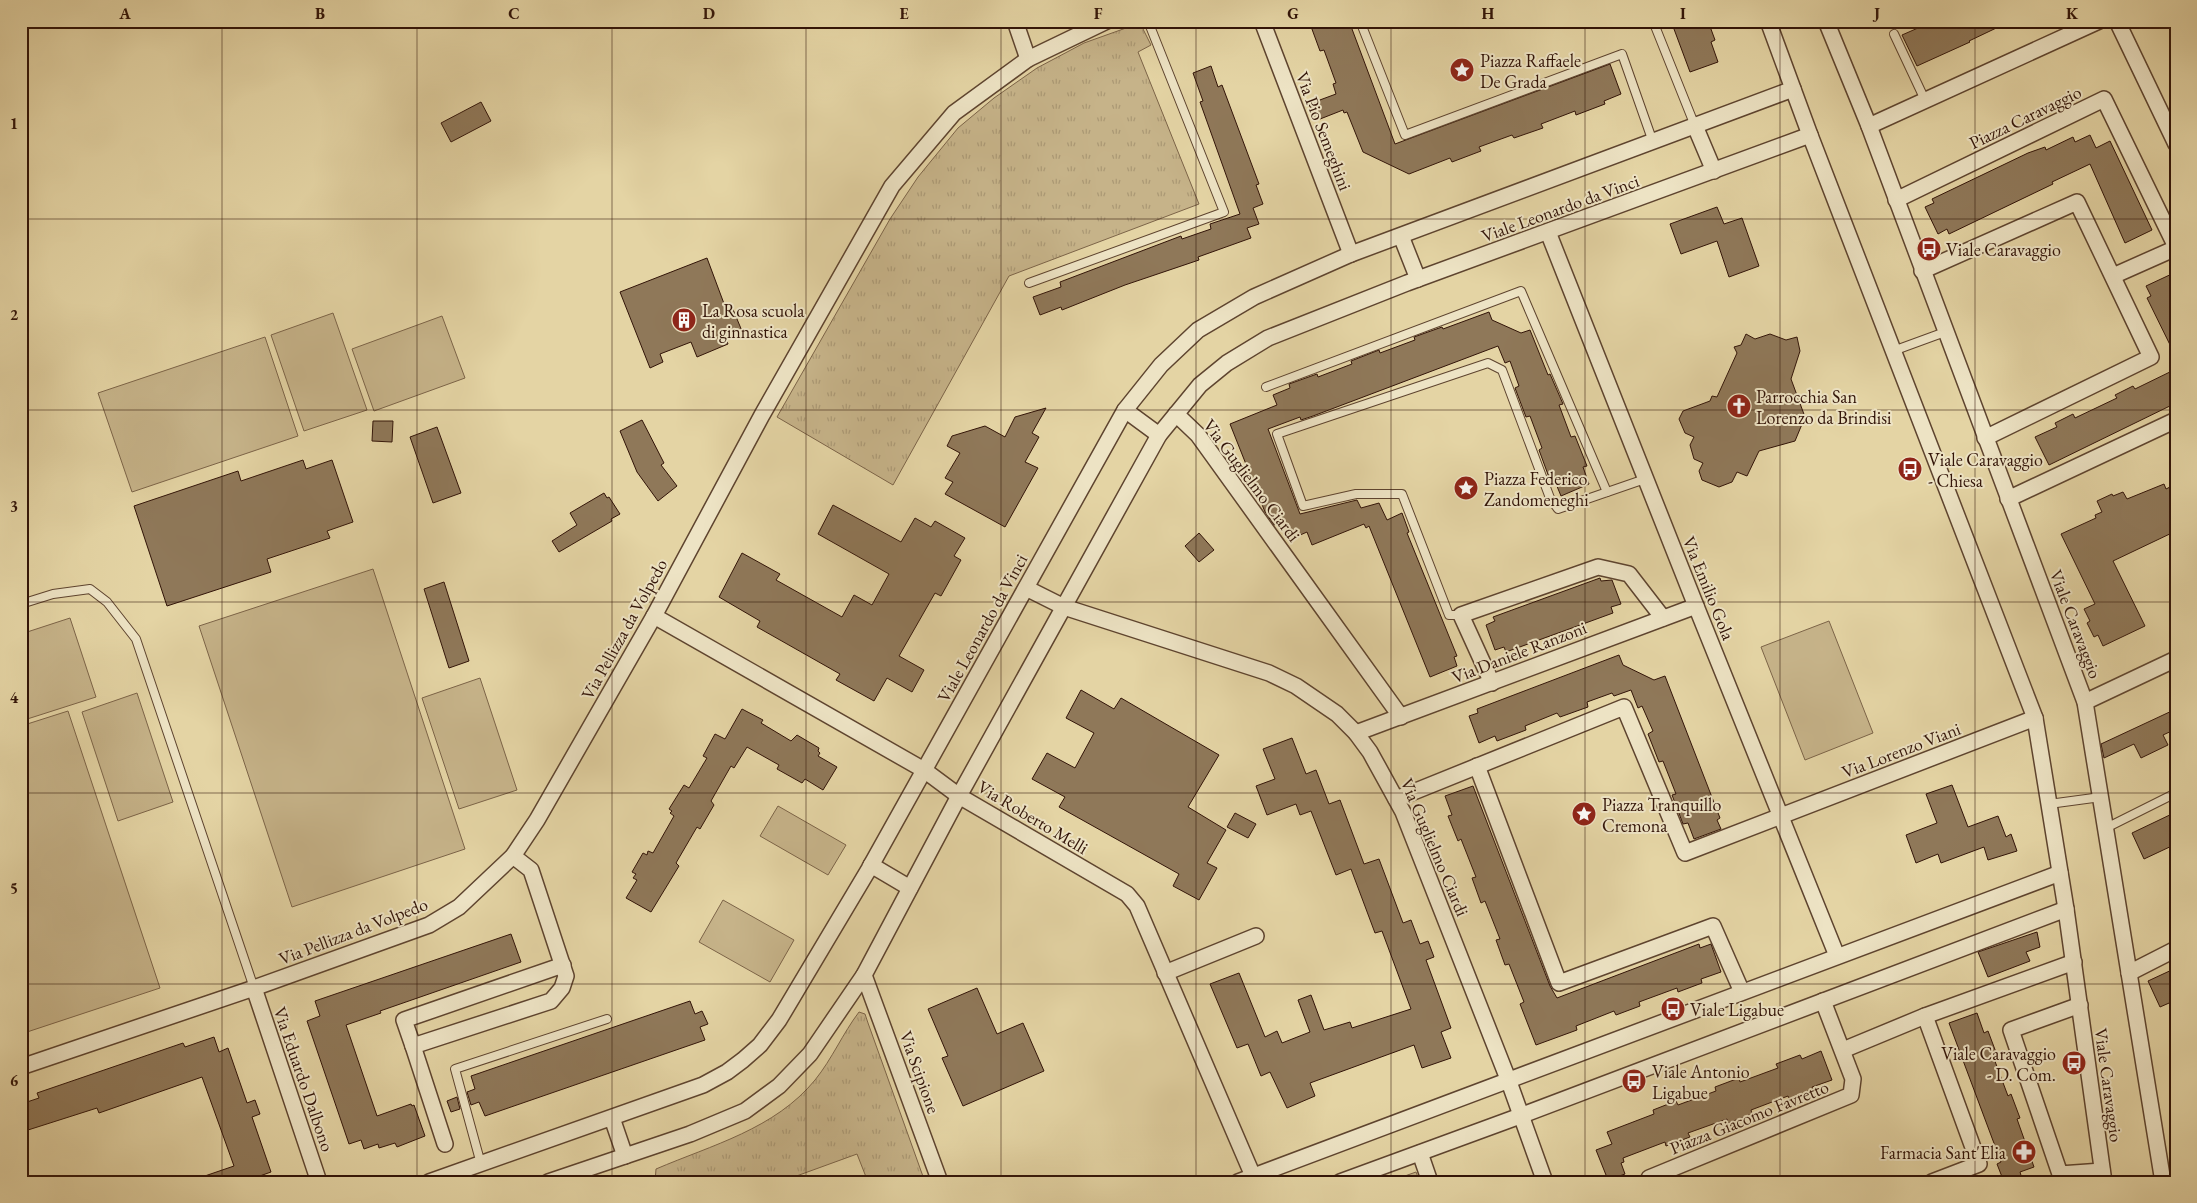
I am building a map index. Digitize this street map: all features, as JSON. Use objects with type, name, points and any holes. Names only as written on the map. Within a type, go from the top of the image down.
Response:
[{"type":"street","points":[[1015,21],[1028,59]]},
{"type":"street","name":"Via Pellizza da Volpedo","points":[[21,1067],[254,988],[429,925],[459,907],[513,856],[537,820],[654,616],[762,415],[892,186],[954,113],[1028,59],[1108,21]]},
{"type":"street","name":"Via Pio Semeghini","points":[[1262,21],[1351,254]]},
{"type":"street","name":"Viale Caravaggio","points":[[1768,21],[1810,135],[2035,718],[2074,962],[2080,1005],[2103,1176],[2060,1174],[2011,1030],[2080,1005]]},
{"type":"street","name":"Viale Caravaggio","points":[[1826,21],[1869,126],[2085,702],[2163,1182]]},
{"type":"street","points":[[1869,126],[2098,21]]},
{"type":"street","points":[[2117,21],[2176,144]]},
{"type":"street","name":"Viale Leonardo da Vinci","points":[[429,1182],[703,1085],[727,1072],[760,1045],[779,1020],[871,865],[1126,410],[1161,365],[1198,330],[1254,297],[1351,254],[1793,89]]},
{"type":"street","name":"Piazza Caravaggio","points":[[1896,200],[2104,100],[2176,248],[2113,276]]},
{"type":"street","points":[[1695,126],[1714,171]]},
{"type":"street","name":"Viale Leonardo da Vinci","points":[[548,1182],[690,1134],[745,1111],[779,1086],[810,1054],[864,975],[959,796],[1159,435],[1200,385],[1227,363],[1268,338],[1418,279],[1810,135]]},
{"type":"street","points":[[1922,271],[2077,202],[2151,357],[1985,438]]},
{"type":"street","name":"Via Emilio Gola","points":[[1548,232],[1837,956]]},
{"type":"street","points":[[1401,236],[1418,279]]},
{"type":"street","points":[[1126,410],[1159,435]]},
{"type":"street","name":"Via Guglielmo Ciardi","points":[[1176,414],[1198,435],[1400,717]]},
{"type":"street","points":[[2008,500],[2176,420]]},
{"type":"street","points":[[1492,683],[1461,615],[1598,566],[1629,574],[1663,618]]},
{"type":"street","name":"Via Guglielmo Ciardi","points":[[1026,588],[1064,607],[1269,673],[1296,686],[1337,714],[1356,734],[1370,752],[1396,799],[1433,884],[1508,1079],[1545,1182]]},
{"type":"street","name":"Via Daniele Ranzoni","points":[[1356,734],[1696,606]]},
{"type":"street","name":"Via Roberto Melli","points":[[654,616],[924,770],[959,796],[1127,894],[1137,906],[1253,1176]]},
{"type":"street","points":[[2085,702],[2176,659]]},
{"type":"street","points":[[1396,799],[1624,707],[1685,853],[1781,816]]},
{"type":"street","name":"Via Lorenzo Viani","points":[[1781,816],[2035,718]]},
{"type":"street","points":[[1477,766],[1559,983],[1713,926],[1742,992]]},
{"type":"street","points":[[412,1046],[551,1000],[562,988],[566,976],[531,870],[513,856]]},
{"type":"street","points":[[871,865],[910,888]]},
{"type":"street","points":[[1238,1182],[2060,873]]},
{"type":"street","points":[[1340,1182],[1357,1179],[1420,1152],[1520,1116],[2066,909]]},
{"type":"street","points":[[1165,972],[1256,936]]},
{"type":"street","points":[[2129,973],[2176,950]]},
{"type":"street","points":[[1843,1050],[1925,1016],[2074,962]]},
{"type":"street","points":[[445,1144],[404,1020],[563,965]]},
{"type":"street","name":"Via Scipione","points":[[864,975],[940,1182]]},
{"type":"street","name":"Via Eduardo Dalbono","points":[[254,988],[319,1182]]},
{"type":"street","name":"Piazza Giacomo Favretto","points":[[1651,1182],[1649,1178],[1851,1095],[1853,1078],[1823,1001]]},
{"type":"street","points":[[1925,1016],[1979,1164],[1932,1182]]},
{"type":"street","points":[[612,1118],[625,1156]]},
{"type":"street","points":[[1420,1152],[1430,1182]]},
{"type":"lane","points":[[1029,283],[1224,212],[1148,21]]},
{"type":"lane","points":[[1360,21],[1405,134],[1622,54],[1653,142]]},
{"type":"lane","points":[[1406,21],[1407,24],[1413,21]]},
{"type":"lane","points":[[1653,21],[1695,126]]},
{"type":"lane","points":[[1894,34],[1925,100]]},
{"type":"lane","points":[[1266,387],[1521,291],[1607,492]]},
{"type":"lane","points":[[1893,351],[1945,332]]},
{"type":"lane","points":[[1461,615],[1449,615],[1402,494],[1356,494],[1303,506],[1277,434],[1488,363],[1502,370],[1550,498],[1558,509],[1645,479]]},
{"type":"lane","points":[[21,604],[53,594],[90,589],[107,602],[136,639],[254,988]]},
{"type":"lane","points":[[2106,828],[2176,793]]},
{"type":"lane","points":[[2049,804],[2101,797]]},
{"type":"lane","points":[[481,1164],[454,1069],[607,1019]]},
{"type":"green space","points":[[1140,23],[1151,45],[1138,52],[1199,204],[1009,276],[893,485],[777,417],[890,219],[918,177],[958,128],[994,98],[1037,68],[1084,43]]},
{"type":"green space","points":[[333,313],[367,410],[304,431],[271,335]]},
{"type":"green space","points":[[442,316],[465,378],[374,411],[352,349]]},
{"type":"green space","points":[[265,337],[298,436],[132,492],[98,393]]},
{"type":"green space","points":[[373,569],[465,849],[292,907],[199,626]]},
{"type":"green space","points":[[70,618],[96,697],[21,721],[21,634]]},
{"type":"green space","points":[[1829,621],[1873,733],[1805,760],[1761,647]]},
{"type":"green space","points":[[480,678],[517,790],[459,809],[422,698]]},
{"type":"green space","points":[[137,693],[173,802],[118,821],[82,712]]},
{"type":"green space","points":[[68,711],[160,988],[21,1034],[21,726]]},
{"type":"green space","points":[[778,806],[846,845],[828,875],[760,836]]},
{"type":"green space","points":[[723,900],[794,940],[770,982],[699,942]]},
{"type":"green space","points":[[859,1012],[865,1014],[925,1182],[868,1182],[857,1154],[780,1182],[655,1182],[656,1169],[742,1134],[781,1111],[799,1097],[821,1072]]},
{"type":"green space","points":[[1416,1172],[1420,1182],[1388,1182]]},
{"type":"building","points":[[1309,21],[1349,21],[1395,144],[1610,64],[1621,94],[1604,101],[1605,104],[1576,115],[1575,111],[1541,124],[1543,128],[1514,138],[1512,135],[1479,147],[1481,151],[1452,162],[1450,158],[1409,174],[1363,152],[1347,112],[1344,113],[1343,110],[1315,121],[1309,104],[1336,94],[1333,84],[1336,83],[1324,50],[1320,51]]},
{"type":"building","points":[[1671,21],[1708,21],[1715,40],[1711,42],[1718,62],[1690,72]]},
{"type":"building","points":[[1914,21],[2011,21],[1917,66],[1902,35],[1918,28]]},
{"type":"building","points":[[1211,66],[1218,87],[1222,85],[1259,184],[1256,185],[1263,204],[1253,208],[1259,224],[1247,228],[1251,238],[1198,257],[1199,260],[1125,285],[1062,310],[1061,307],[1040,315],[1033,297],[1061,287],[1060,282],[1181,236],[1182,239],[1211,229],[1210,224],[1240,214],[1200,102],[1203,101],[1193,73]]},
{"type":"building","points":[[481,102],[491,121],[451,142],[441,123]]},
{"type":"building","points":[[2090,135],[2096,148],[2110,141],[2152,230],[2125,243],[2090,164],[1949,234],[1947,229],[1938,234],[1925,207],[1934,203],[1932,199],[2028,153],[2045,147],[2046,150],[2073,137],[2075,142]]},
{"type":"building","points":[[1717,207],[1724,224],[1742,218],[1759,266],[1729,277],[1717,241],[1681,254],[1670,224]]},
{"type":"building","name":"La Rosa scuola di ginnastica","points":[[707,258],[726,309],[732,307],[742,331],[726,338],[728,344],[697,357],[691,342],[660,354],[663,362],[650,368],[620,292]]},
{"type":"building","points":[[2176,272],[2176,357],[2147,298],[2151,296],[2146,286]]},
{"type":"building","points":[[1489,312],[1492,320],[1521,333],[1530,330],[1548,375],[1550,374],[1563,404],[1559,405],[1571,437],[1575,436],[1587,466],[1583,467],[1589,484],[1561,496],[1554,479],[1550,480],[1539,450],[1542,448],[1530,416],[1526,417],[1515,388],[1519,386],[1510,361],[1505,363],[1498,346],[1313,416],[1301,420],[1300,417],[1268,429],[1300,514],[1357,500],[1361,508],[1379,503],[1387,520],[1402,513],[1409,532],[1407,533],[1457,656],[1454,657],[1457,666],[1430,677],[1369,526],[1366,528],[1364,524],[1312,545],[1307,532],[1291,539],[1282,522],[1274,525],[1265,512],[1230,424],[1277,405],[1273,395],[1290,388],[1289,384],[1317,374],[1318,377],[1352,364],[1351,361],[1379,350],[1380,353],[1415,340],[1414,337],[1442,327],[1443,329]]},
{"type":"building","name":"Parrocchia San Lorenzo da Brindisi","points":[[1746,334],[1755,339],[1770,334],[1786,340],[1797,337],[1800,351],[1791,379],[1805,417],[1795,441],[1759,451],[1747,476],[1737,472],[1732,482],[1719,487],[1702,480],[1699,471],[1703,463],[1694,459],[1690,445],[1694,437],[1685,433],[1679,419],[1683,411],[1710,401],[1712,396],[1717,397],[1737,353],[1734,347],[1741,345]]},
{"type":"building","points":[[2176,369],[2176,403],[2049,465],[2035,437],[2057,427],[2055,423],[2073,414],[2075,418],[2117,398],[2115,395],[2133,386],[2135,389]]},
{"type":"building","points":[[1046,408],[1032,433],[1039,437],[1025,462],[1038,468],[1005,527],[945,494],[953,482],[945,478],[960,453],[947,446],[952,436],[985,426],[1005,437],[1015,417]]},
{"type":"building","points":[[642,420],[664,463],[661,465],[677,486],[658,501],[637,472],[620,431]]},
{"type":"building","points":[[373,421],[393,421],[392,442],[372,441]]},
{"type":"building","points":[[437,427],[461,493],[433,503],[410,437]]},
{"type":"building","points":[[303,460],[306,469],[332,460],[353,522],[327,531],[330,538],[267,559],[271,572],[167,606],[134,506],[238,471],[241,481]]},
{"type":"building","points":[[2164,484],[2166,489],[2176,484],[2176,531],[2113,561],[2145,626],[2103,646],[2098,635],[2094,637],[2087,623],[2090,621],[2084,609],[2095,604],[2061,534],[2096,518],[2095,515],[2102,512],[2097,501],[2112,494],[2113,496],[2123,492],[2127,499]]},
{"type":"building","points":[[604,493],[607,498],[609,497],[620,514],[611,519],[612,521],[559,552],[552,541],[577,525],[570,513]]},
{"type":"building","points":[[833,505],[901,542],[915,518],[931,527],[935,521],[965,538],[954,556],[961,560],[941,596],[935,593],[899,656],[924,670],[912,692],[887,678],[874,701],[836,680],[840,674],[757,627],[760,621],[719,597],[742,553],[780,574],[776,580],[842,617],[854,595],[872,605],[889,574],[818,534]]},
{"type":"building","points":[[1199,533],[1214,550],[1199,562],[1185,546]]},
{"type":"building","points":[[1600,578],[1601,581],[1612,580],[1621,604],[1611,607],[1613,613],[1506,652],[1504,647],[1495,650],[1486,625],[1495,621],[1493,617]]},
{"type":"building","points":[[444,582],[469,661],[449,668],[424,589]]},
{"type":"building","points":[[1619,655],[1623,665],[1654,680],[1665,676],[1720,818],[1717,820],[1721,829],[1694,839],[1688,823],[1683,824],[1672,795],[1676,794],[1663,761],[1659,762],[1648,734],[1653,731],[1642,706],[1638,708],[1631,690],[1614,696],[1612,693],[1587,702],[1588,707],[1560,717],[1557,713],[1525,726],[1526,730],[1497,741],[1495,736],[1479,743],[1469,716],[1478,713],[1477,709]]},
{"type":"building","points":[[1081,690],[1114,709],[1121,698],[1219,755],[1188,807],[1226,830],[1207,863],[1217,868],[1199,900],[1173,886],[1179,874],[1059,807],[1065,797],[1032,779],[1047,753],[1075,768],[1094,733],[1066,718]]},
{"type":"building","points":[[742,709],[763,720],[761,723],[791,741],[797,735],[819,748],[818,751],[820,753],[818,756],[837,767],[823,790],[805,779],[802,783],[777,769],[779,765],[747,747],[734,768],[731,766],[711,801],[714,805],[700,829],[697,827],[676,863],[679,866],[651,912],[626,898],[637,880],[633,878],[636,874],[632,872],[643,853],[647,855],[648,851],[653,853],[674,816],[670,813],[672,811],[669,809],[684,785],[689,788],[707,758],[703,756],[715,734],[725,739]]},
{"type":"building","points":[[2176,709],[2176,729],[2163,735],[2168,745],[2141,758],[2134,744],[2104,758],[2101,744]]},
{"type":"building","points":[[1292,738],[1306,774],[1316,770],[1329,804],[1340,800],[1364,864],[1379,859],[1403,923],[1411,920],[1420,944],[1428,941],[1434,957],[1426,960],[1451,1028],[1441,1032],[1451,1058],[1422,1068],[1414,1045],[1310,1083],[1315,1096],[1287,1108],[1270,1072],[1261,1076],[1248,1044],[1237,1048],[1210,984],[1239,973],[1265,1037],[1277,1031],[1282,1043],[1310,1032],[1298,1000],[1311,995],[1324,1030],[1350,1022],[1352,1028],[1411,1009],[1382,931],[1375,933],[1351,869],[1336,875],[1311,811],[1300,815],[1296,804],[1267,815],[1256,786],[1275,779],[1263,749]]},
{"type":"building","points":[[1952,785],[1968,827],[1998,816],[2006,837],[2011,834],[2017,851],[1988,860],[1984,847],[1941,863],[1938,854],[1916,863],[1906,835],[1937,823],[1926,794]]},
{"type":"building","points":[[1473,786],[1550,986],[1557,998],[1699,944],[1700,948],[1711,944],[1721,972],[1701,979],[1702,983],[1678,992],[1677,988],[1639,1002],[1640,1006],[1616,1015],[1614,1011],[1576,1026],[1577,1030],[1536,1045],[1520,1004],[1524,1002],[1509,964],[1505,965],[1496,940],[1500,939],[1485,901],[1481,903],[1472,878],[1476,877],[1461,839],[1458,841],[1448,816],[1452,815],[1445,796]]},
{"type":"building","points":[[2176,812],[2176,844],[2144,859],[2132,833]]},
{"type":"building","points":[[1235,813],[1256,824],[1248,838],[1227,827]]},
{"type":"building","points":[[2037,932],[2040,947],[2026,952],[2030,961],[1988,977],[1978,952]]},
{"type":"building","points":[[511,934],[521,962],[380,1011],[381,1013],[346,1025],[377,1116],[411,1104],[412,1106],[414,1105],[425,1136],[397,1147],[395,1143],[379,1148],[378,1144],[364,1149],[361,1140],[349,1144],[307,1021],[320,1016],[315,1001]]},
{"type":"building","points":[[2176,968],[2176,1000],[2160,1007],[2148,981]]},
{"type":"building","points":[[977,988],[997,1034],[1023,1023],[1044,1071],[963,1106],[942,1058],[948,1056],[928,1009]]},
{"type":"building","points":[[690,1001],[695,1014],[702,1011],[708,1024],[700,1027],[705,1040],[485,1116],[479,1102],[471,1105],[467,1092],[475,1089],[471,1076]]},
{"type":"building","points":[[1977,1013],[1984,1033],[1988,1031],[1997,1055],[1993,1056],[2008,1096],[2011,1094],[2020,1118],[2017,1119],[2034,1167],[2020,1172],[2023,1182],[2004,1182],[1997,1164],[2001,1162],[1949,1023]]},
{"type":"building","points":[[214,1037],[219,1052],[228,1048],[247,1103],[255,1100],[260,1114],[252,1117],[271,1172],[243,1182],[196,1182],[196,1179],[234,1166],[202,1077],[99,1113],[97,1108],[28,1130],[21,1112],[21,1104],[39,1098],[37,1093],[183,1043],[185,1047]]},
{"type":"building","points":[[1821,1051],[1832,1080],[1812,1087],[1814,1091],[1790,1100],[1788,1096],[1751,1110],[1752,1114],[1728,1123],[1727,1119],[1688,1133],[1690,1137],[1666,1146],[1665,1142],[1623,1158],[1624,1162],[1621,1163],[1625,1174],[1608,1180],[1596,1150],[1612,1144],[1607,1132],[1654,1114],[1653,1110],[1676,1101],[1678,1105],[1716,1091],[1715,1087],[1739,1078],[1740,1082],[1778,1068],[1776,1064],[1800,1055],[1802,1059]]},
{"type":"building","points":[[457,1097],[460,1109],[451,1112],[447,1101]]},
{"type":"place","name":"Piazza Raffaele De Grada","points":[[1462,70]]},
{"type":"place","name":"Viale Caravaggio","points":[[1929,249]]},
{"type":"place","name":"La Rosa scuola di ginnastica","points":[[684,320]]},
{"type":"place","name":"Parrocchia San Lorenzo da Brindisi","points":[[1739,406]]},
{"type":"place","name":"Viale Caravaggio - Chiesa","points":[[1910,469]]},
{"type":"place","name":"Piazza Federico Zandomeneghi","points":[[1466,488]]},
{"type":"place","name":"Piazza Tranquillo Cremona","points":[[1584,814]]},
{"type":"place","name":"Viale Ligabue","points":[[1673,1009]]},
{"type":"place","name":"Viale Caravaggio - D. Com.","points":[[2074,1063]]},
{"type":"place","name":"Viale Antonio Ligabue","points":[[1634,1081]]},
{"type":"place","name":"Farmacia Sant'Elia","points":[[2024,1152]]}]
